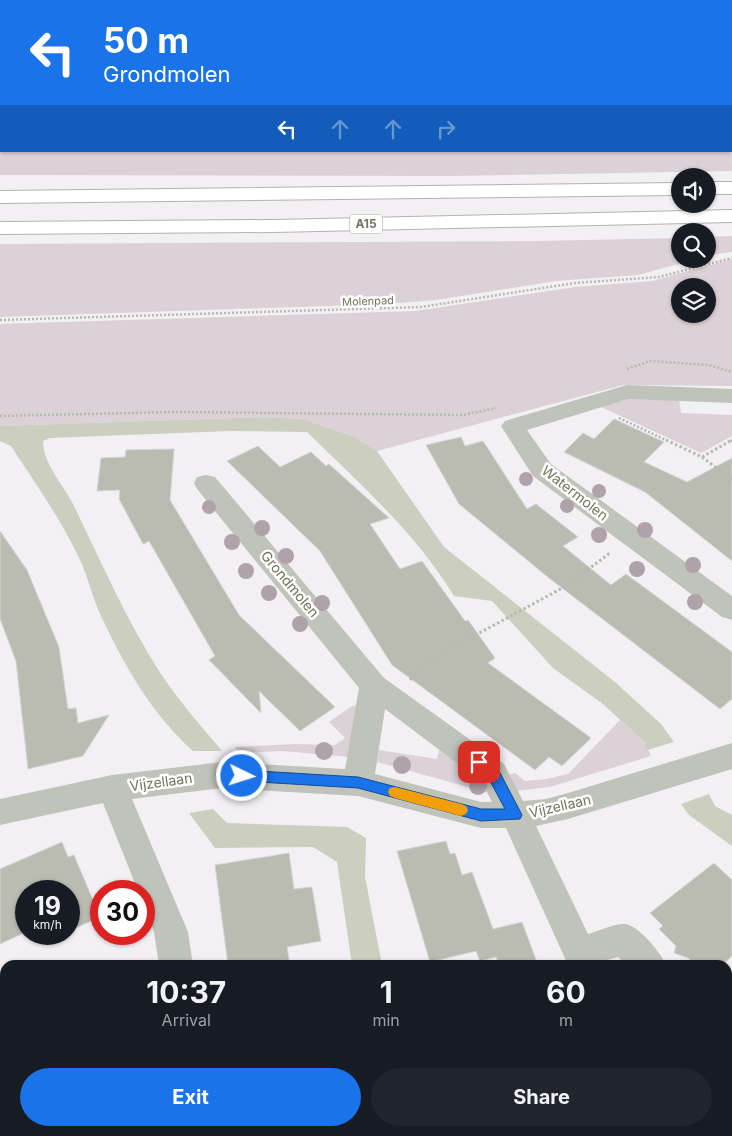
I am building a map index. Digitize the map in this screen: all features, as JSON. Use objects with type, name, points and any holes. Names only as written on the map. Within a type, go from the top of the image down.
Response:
[{"type":"highway","points":[[716,188],[732,188]]},
{"type":"highway","name":"A15","points":[[0,197],[671,189]]},
{"type":"highway","name":"A15","points":[[0,228],[273,226],[732,216]]},
{"type":"street","name":"Watermolen","points":[[732,396],[627,392],[513,426],[542,470],[732,610]]},
{"type":"street","name":"Grondmolen","points":[[206,483],[384,693],[493,773],[516,815],[584,959]]},
{"type":"street","points":[[358,783],[384,693]]},
{"type":"street","name":"Vijzellaan","points":[[0,810],[112,788],[222,775],[358,783],[481,815],[516,815],[553,810],[732,756]]},
{"type":"street","points":[[112,788],[171,932],[175,960]]},
{"type":"street","points":[[584,959],[624,940],[644,960]]},
{"type":"path","name":"Molenpad","points":[[0,320],[421,307],[576,283],[659,277],[732,258]]},
{"type":"path","points":[[623,370],[650,361],[710,365],[732,372]]},
{"type":"path","points":[[587,404],[702,457],[732,480]]},
{"type":"path","points":[[0,416],[175,412],[462,415],[505,406]]},
{"type":"path","points":[[702,457],[732,440]]},
{"type":"path","points":[[384,693],[426,662],[566,586],[632,538]]},
{"type":"shaded area","points":[[0,152],[732,152],[732,171],[716,171],[716,168],[671,168],[671,172],[450,176],[0,175]]},
{"type":"shaded area","points":[[732,236],[732,252],[716,254],[716,237]]},
{"type":"shaded area","points":[[671,238],[671,266],[638,275],[556,281],[437,300],[385,304],[0,317],[0,244],[539,241]]},
{"type":"shaded area","points":[[732,259],[732,386],[623,385],[377,451],[355,437],[301,419],[267,417],[0,426],[0,324],[415,311],[575,287],[652,281],[699,268],[716,268],[716,263]]},
{"type":"shaded area","points":[[625,399],[679,400],[681,413],[732,415],[732,436],[701,453],[601,407]]},
{"type":"shaded area","points":[[267,417],[302,419],[355,437],[377,451],[444,547],[615,682],[661,724],[674,742],[647,750],[645,743],[603,704],[553,668],[492,601],[454,596],[439,573],[405,530],[307,432],[230,431],[50,438],[43,441],[46,457],[72,502],[114,589],[148,653],[175,694],[222,751],[193,751],[153,707],[131,673],[100,613],[73,545],[11,446],[0,441],[0,426]]},
{"type":"shaded area","points":[[362,704],[349,757],[283,751],[239,753],[235,747],[293,744],[335,745],[345,738],[329,722],[352,706]]},
{"type":"shaded area","points":[[620,720],[645,743],[651,756],[550,787],[508,792],[506,776],[515,773],[525,781],[568,774]]},
{"type":"shaded area","points":[[379,750],[437,759],[439,750],[486,782],[490,790],[486,792],[377,762]]},
{"type":"shaded area","points":[[709,794],[715,806],[732,815],[732,846],[689,815],[681,804]]},
{"type":"shaded area","points":[[213,809],[227,823],[347,827],[366,838],[365,877],[381,960],[351,960],[337,862],[313,847],[215,848],[189,813]]},
{"type":"building","points":[[614,419],[664,442],[644,462],[687,482],[732,458],[732,561],[645,492],[564,452],[583,433],[594,439]]},
{"type":"building","points":[[461,437],[465,446],[483,441],[527,509],[536,504],[578,537],[563,546],[611,585],[626,574],[732,652],[732,699],[720,709],[549,578],[459,504],[426,445]]},
{"type":"building","points":[[258,446],[280,467],[311,452],[326,466],[329,464],[389,518],[370,524],[400,569],[422,561],[465,621],[468,620],[495,658],[488,663],[591,738],[562,766],[549,757],[535,770],[392,665],[320,551],[227,461]]},
{"type":"building","points":[[174,449],[170,500],[239,615],[335,707],[300,731],[259,691],[261,713],[209,660],[215,656],[149,541],[143,544],[119,499],[120,490],[97,491],[101,458],[125,457],[126,450]]},
{"type":"building","points":[[0,531],[27,570],[59,647],[68,709],[76,708],[78,723],[109,715],[83,756],[28,769],[16,661],[0,619]]},
{"type":"building","points":[[446,841],[450,854],[455,853],[462,875],[472,872],[493,929],[522,922],[536,960],[497,960],[496,957],[480,960],[476,951],[438,960],[429,960],[397,851]]},
{"type":"building","points":[[62,842],[68,857],[74,855],[90,893],[90,922],[80,926],[80,880],[15,880],[15,937],[0,944],[0,869]]},
{"type":"building","points":[[289,853],[294,889],[312,887],[321,941],[287,947],[289,960],[227,960],[215,865]]},
{"type":"building","points":[[714,863],[732,880],[732,956],[728,960],[690,960],[674,953],[676,946],[659,929],[663,926],[650,913]]},
{"type":"slow traffic","points":[[395,792],[461,810]]},
{"type":"route","points":[[242,776],[358,783],[481,815],[516,815],[493,773],[479,762]]}]
